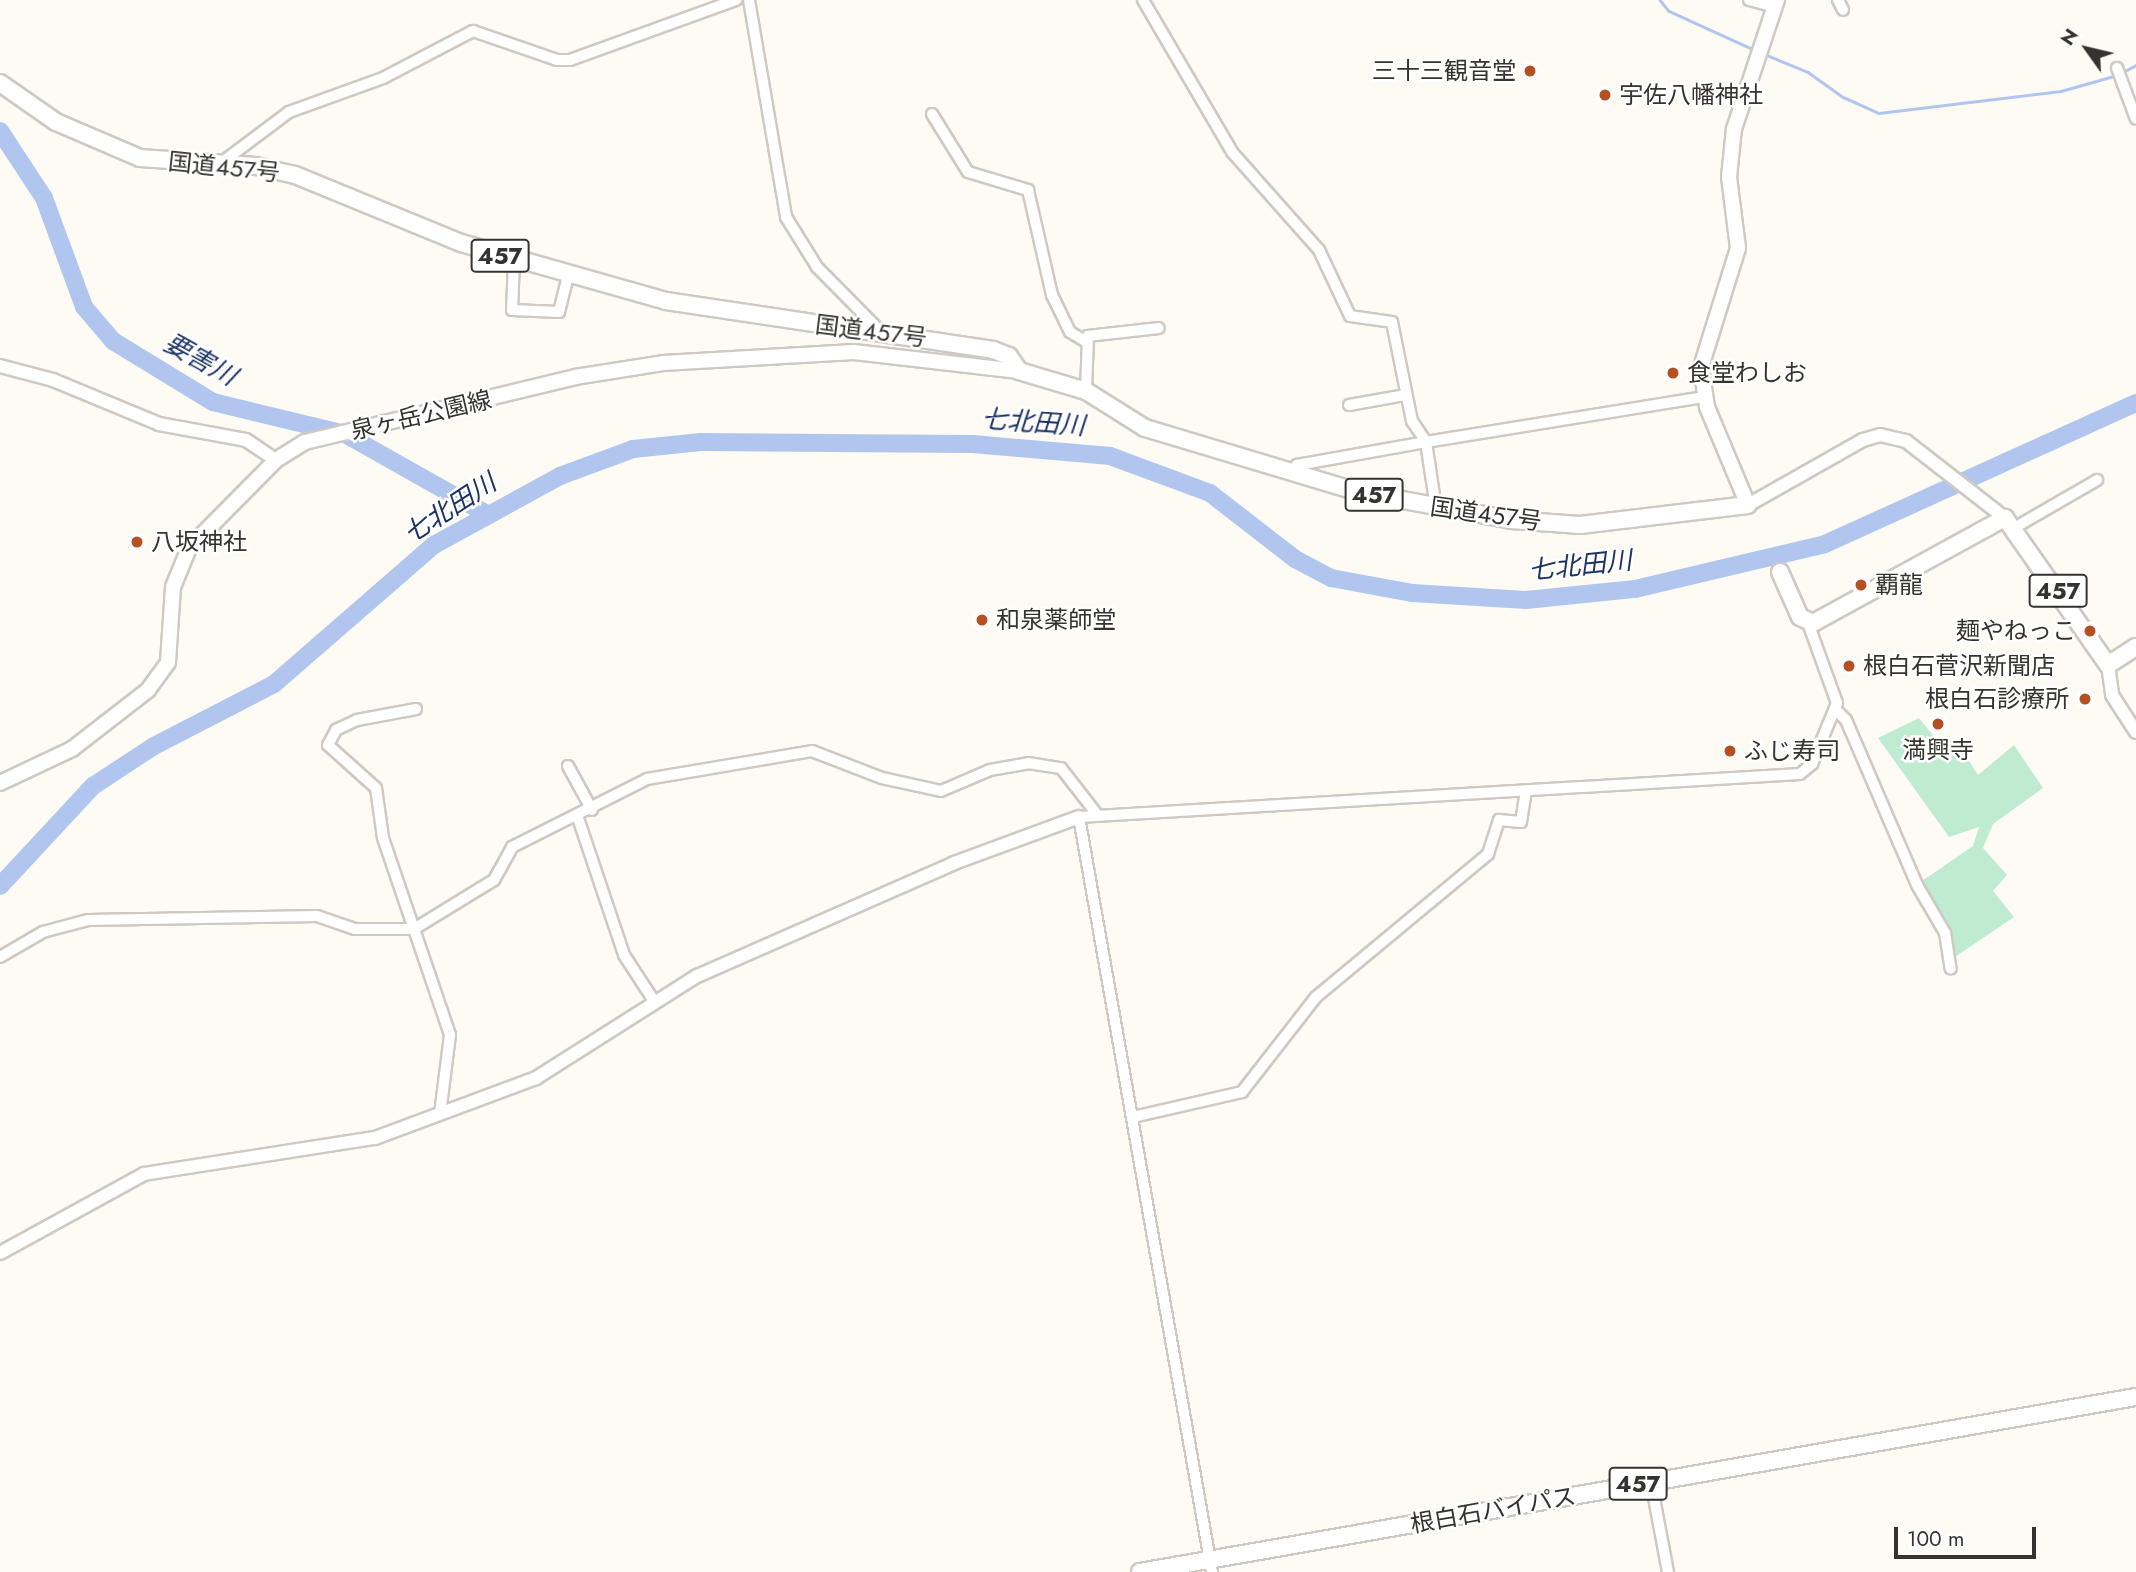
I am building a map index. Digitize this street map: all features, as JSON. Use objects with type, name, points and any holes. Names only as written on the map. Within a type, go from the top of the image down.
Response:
[{"type":"highway","name":"国道457号","points":[[0,83],[56,122],[118,150],[167,162],[256,166],[327,184],[514,261],[666,302],[993,350],[1009,356],[1019,371],[1086,391],[1145,428],[1289,472],[1436,508],[1580,525],[1748,505]]},
{"type":"highway","points":[[1780,572],[1808,623],[2010,523]]},
{"type":"highway","name":"457","points":[[2010,523],[2108,665]]},
{"type":"highway","points":[[2108,665],[2136,647]]},
{"type":"highway","name":"根白石バイパス","points":[[1140,1572],[1211,1566],[1651,1482],[2136,1397]]},
{"type":"main road","points":[[1748,505],[1704,397],[1702,355],[1738,248],[1730,145],[1776,4]]},
{"type":"main road","name":"泉ヶ岳公園線","points":[[0,783],[72,748],[155,683],[167,662],[173,587],[189,548],[276,460],[321,436],[365,429],[575,377],[747,355],[854,352],[1019,371]]},
{"type":"street","points":[[219,164],[289,112],[383,78],[474,31],[557,60],[570,60],[736,0]]},
{"type":"street","points":[[749,0],[786,217],[817,267],[881,332]]},
{"type":"street","points":[[1143,0],[1232,152],[1319,250],[1350,316],[1392,322],[1412,421],[1426,442],[1436,508]]},
{"type":"street","points":[[1749,0],[1776,4]]},
{"type":"street","points":[[1838,0],[1843,10]]},
{"type":"street","points":[[2118,70],[2136,119]]},
{"type":"street","points":[[2124,90],[2136,84]]},
{"type":"street","points":[[932,114],[968,172],[1028,190],[1052,295],[1070,332],[1085,341]]},
{"type":"street","points":[[514,261],[512,310],[559,312],[568,277]]},
{"type":"street","points":[[1086,391],[1085,341],[1088,336],[1159,328]]},
{"type":"street","points":[[0,366],[53,380],[159,424],[246,440],[276,460]]},
{"type":"street","points":[[1349,405],[1406,395]]},
{"type":"street","points":[[1289,472],[1297,465],[1704,397]]},
{"type":"street","points":[[1748,505],[1871,437],[1899,438],[2010,523],[2096,480]]},
{"type":"street","points":[[1808,623],[1837,711],[1846,720],[1913,876],[1945,933],[1951,969]]},
{"type":"street","points":[[2108,665],[2112,695],[2136,732]]},
{"type":"street","points":[[416,709],[356,720],[336,730],[328,745],[374,784],[383,838],[450,1035],[440,1114]]},
{"type":"street","points":[[0,1253],[144,1174],[338,1145],[440,1114],[549,1073],[654,1001],[719,966],[954,863],[1079,817],[1096,813],[1800,774],[1812,764],[1837,711]]},
{"type":"street","points":[[0,957],[43,932],[88,920],[317,916],[355,929],[414,929],[494,880],[512,847],[592,810],[647,779],[812,751],[882,778],[942,791],[990,770],[1028,763],[1061,768],[1096,813]]},
{"type":"street","points":[[568,766],[592,810]]},
{"type":"street","points":[[1133,1117],[1242,1092],[1316,997],[1488,854],[1499,820],[1521,822],[1526,791]]},
{"type":"street","points":[[578,815],[624,955],[654,1001]]},
{"type":"street","points":[[1079,817],[1211,1566]]},
{"type":"street","points":[[1651,1482],[1668,1572]]},
{"type":"green space","points":[[1919,718],[1935,738],[1946,737],[1960,747],[1978,775],[2014,745],[2043,788],[1993,824],[1983,848],[2007,875],[1993,891],[2014,917],[1955,957],[1947,927],[1922,881],[1973,846],[1979,827],[1949,837],[1878,738]]},
{"type":"waterway","points":[[1660,0],[1669,11],[1755,50]]},
{"type":"waterway","points":[[1764,54],[1808,72],[1843,97],[1879,113],[2061,91],[2117,75]]},
{"type":"waterway","points":[[2123,72],[2136,65]]},
{"type":"waterway","name":"要害川","points":[[0,131],[44,198],[84,307],[113,341],[213,402],[345,434],[485,513]]},
{"type":"waterway","name":"七北田川","points":[[0,886],[93,786],[154,746],[274,684],[434,545],[560,476],[633,449],[701,442],[973,444],[1110,456],[1210,493],[1295,559],[1331,578],[1412,593],[1526,600],[1635,589],[1825,544],[2136,403]]},
{"type":"place","name":"三十三観音堂","points":[[1530,71]]},
{"type":"place","name":"宇佐八幡神社","points":[[1605,95]]},
{"type":"place","name":"食堂わしお","points":[[1673,373]]},
{"type":"place","name":"八坂神社","points":[[137,542]]},
{"type":"place","name":"覇龍","points":[[1861,585]]},
{"type":"place","name":"和泉薬師堂","points":[[982,620]]},
{"type":"place","name":"麺やねっこ","points":[[2090,631]]},
{"type":"place","name":"根白石菅沢新聞店","points":[[1849,666]]},
{"type":"place","name":"根白石診療所","points":[[2085,699]]},
{"type":"place","name":"満興寺","points":[[1938,724]]},
{"type":"place","name":"ふじ寿司","points":[[1730,751]]}]
